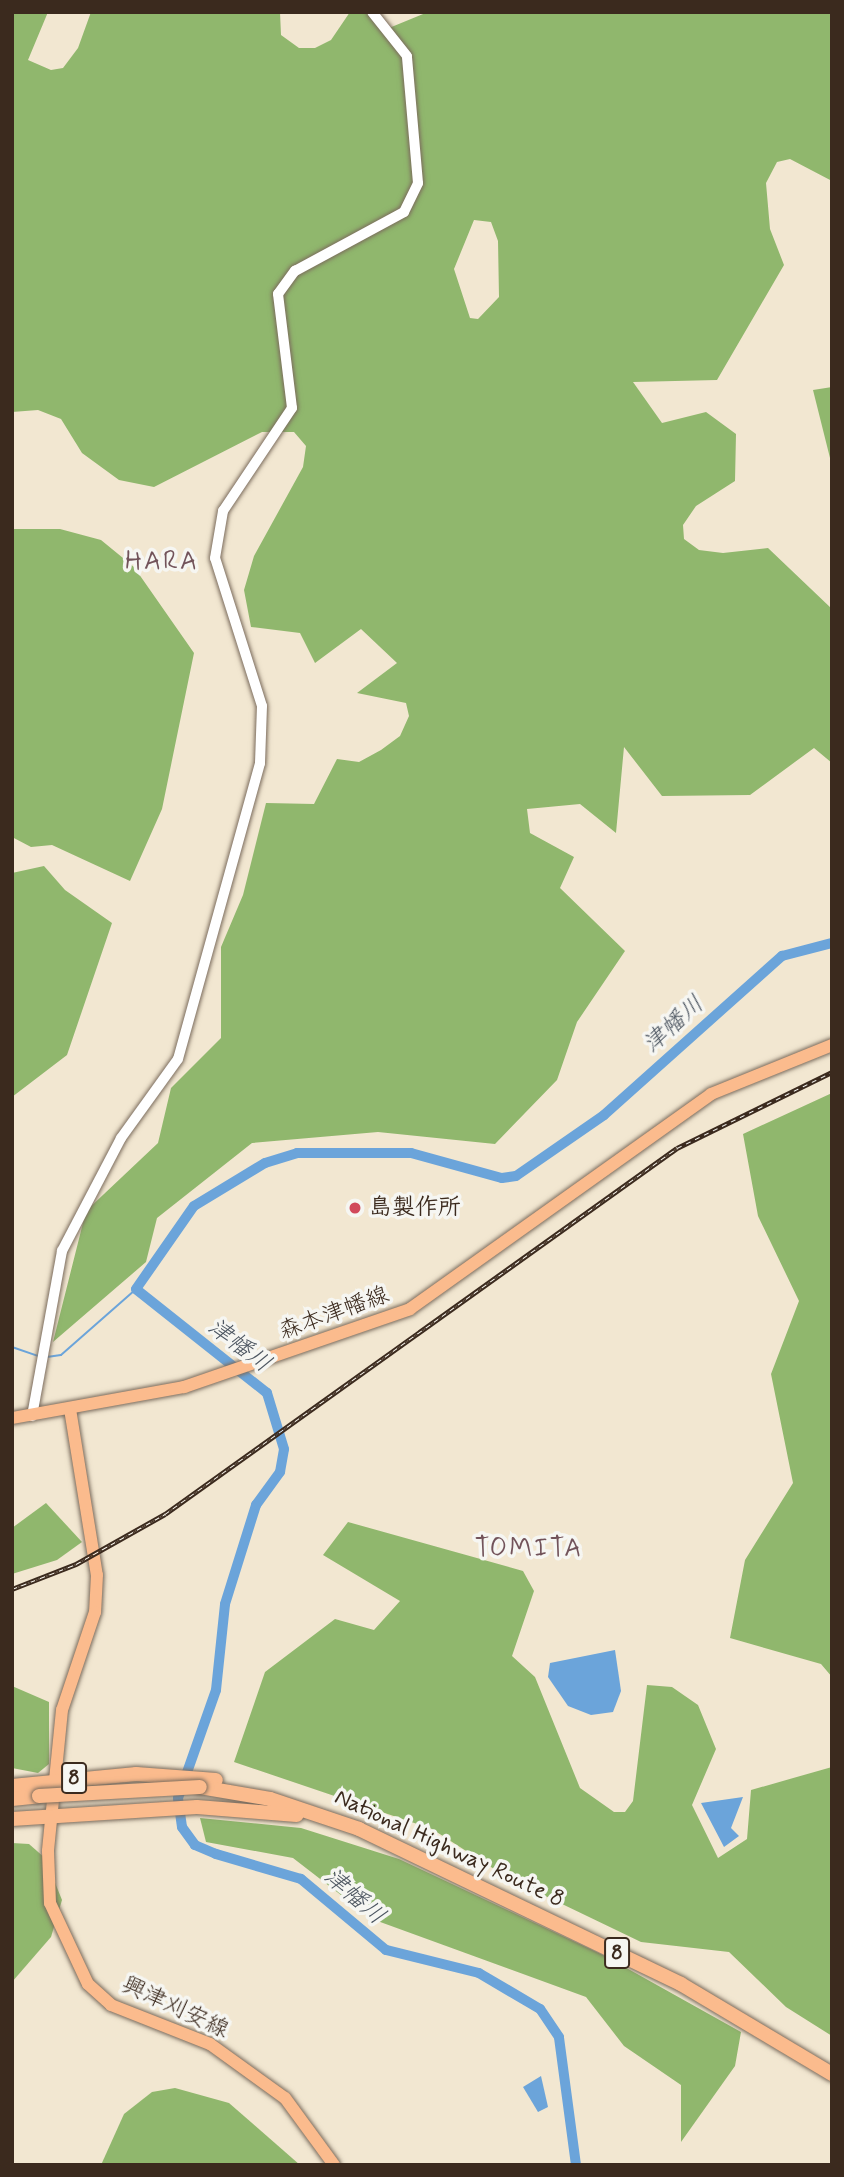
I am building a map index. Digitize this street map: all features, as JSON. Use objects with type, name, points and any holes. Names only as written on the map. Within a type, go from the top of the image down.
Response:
[{"type":"highway","name":"8","points":[[12,1786],[136,1774],[201,1782]]},
{"type":"highway","name":"National Highway Route 8","points":[[12,1799],[144,1785],[201,1782],[312,1812],[394,1846],[681,1983],[832,2074]]},
{"type":"highway","name":"8","points":[[51,1818],[197,1807],[280,1811],[394,1846]]},
{"type":"highway","points":[[12,1819],[51,1818]]},
{"type":"main road","name":"森本津幡線","points":[[12,1418],[70,1409],[222,1376],[437,1294],[712,1094],[832,1045]]},
{"type":"main road","points":[[51,1818],[62,1710],[95,1612],[97,1575],[70,1409]]},
{"type":"main road","name":"興津刈安線","points":[[51,1818],[50,1903],[88,1984],[138,2019],[210,2044],[285,2098],[334,2165]]},
{"type":"street","points":[[32,1416],[39,1356],[62,1251],[121,1139],[178,1059],[260,763],[262,706],[215,558],[223,511],[292,408],[278,294],[295,271],[404,212],[418,183],[407,56],[372,12]]},
{"type":"green space","points":[[12,12],[48,12],[28,60],[51,70],[63,68],[78,48],[91,12],[280,12],[281,35],[299,48],[315,48],[331,40],[350,12],[376,12],[389,28],[428,12],[832,12],[832,181],[790,159],[777,162],[766,183],[770,229],[784,265],[717,380],[633,382],[662,423],[706,412],[736,434],[735,481],[696,506],[683,525],[684,539],[699,550],[723,553],[768,548],[832,609],[832,763],[814,748],[750,795],[662,796],[624,747],[616,833],[580,804],[527,809],[530,833],[574,857],[560,888],[625,951],[577,1022],[557,1080],[495,1144],[378,1132],[252,1143],[157,1218],[146,1262],[53,1342],[86,1211],[158,1143],[171,1088],[221,1038],[221,947],[243,895],[266,803],[314,804],[337,759],[359,762],[381,750],[400,736],[409,716],[406,703],[357,693],[397,663],[361,629],[315,663],[300,633],[251,627],[244,590],[254,556],[303,467],[306,446],[294,432],[262,432],[154,487],[119,480],[82,453],[61,419],[38,410],[12,412]],"holes":[[[474,220],[491,222],[498,241],[499,297],[478,319],[470,318],[454,269]]]},
{"type":"green space","points":[[832,387],[832,466],[813,390]]},
{"type":"green space","points":[[12,529],[60,529],[101,540],[134,567],[194,653],[162,809],[130,881],[52,845],[31,847],[12,837]]},
{"type":"green space","points":[[44,866],[65,890],[112,923],[67,1055],[12,1097],[12,873]]},
{"type":"green space","points":[[832,1093],[832,1677],[821,1664],[730,1638],[745,1560],[793,1483],[771,1374],[799,1301],[758,1216],[743,1134]]},
{"type":"green space","points":[[46,1503],[82,1542],[57,1560],[12,1574],[12,1528]]},
{"type":"green space","points":[[348,1522],[523,1571],[534,1591],[512,1656],[535,1677],[580,1788],[614,1812],[625,1812],[633,1801],[647,1685],[672,1687],[698,1705],[716,1749],[692,1805],[718,1858],[747,1839],[751,1790],[832,1767],[832,2036],[786,2007],[729,1952],[641,1942],[508,1878],[432,1829],[234,1762],[265,1672],[335,1619],[374,1630],[400,1601],[323,1555]]},
{"type":"green space","points":[[12,1686],[49,1702],[49,1764],[38,1773],[12,1768]]},
{"type":"green space","points":[[200,1818],[301,1828],[399,1859],[605,1956],[741,2032],[735,2066],[681,2142],[681,2085],[624,2046],[586,1997],[372,1919],[293,1858],[206,1842]]},
{"type":"green space","points":[[12,1843],[29,1844],[45,1858],[62,1900],[51,1937],[12,1982]]},
{"type":"green space","points":[[175,2088],[229,2103],[300,2165],[101,2165],[124,2114],[152,2092]]},
{"type":"water","points":[[615,1650],[621,1691],[613,1712],[591,1715],[568,1706],[548,1677],[550,1663]]},
{"type":"water","points":[[743,1797],[731,1828],[739,1836],[724,1847],[701,1803]]},
{"type":"water","points":[[541,2076],[548,2107],[538,2112],[523,2087]]},
{"type":"waterway","name":"津幡川","points":[[576,2165],[559,2037],[540,2009],[479,1973],[386,1950],[301,1879],[216,1854],[195,1845],[182,1827],[178,1798],[216,1690],[225,1604],[256,1505],[280,1472],[284,1449],[267,1393],[136,1289],[194,1206],[265,1163],[297,1153],[411,1153],[502,1178],[516,1176],[604,1115],[782,956],[832,943]]},
{"type":"waterway","points":[[47,1357],[61,1355],[136,1289]]},
{"type":"waterway","points":[[12,1347],[38,1356]]},
{"type":"railway","points":[[12,1589],[76,1564],[165,1514],[677,1148],[832,1072]]},
{"type":"place","name":"島製作所","points":[[355,1208]]},
{"type":"district","name":"HARA","points":[[162,563]]},
{"type":"district","name":"TOMITA","points":[[529,1550]]}]
